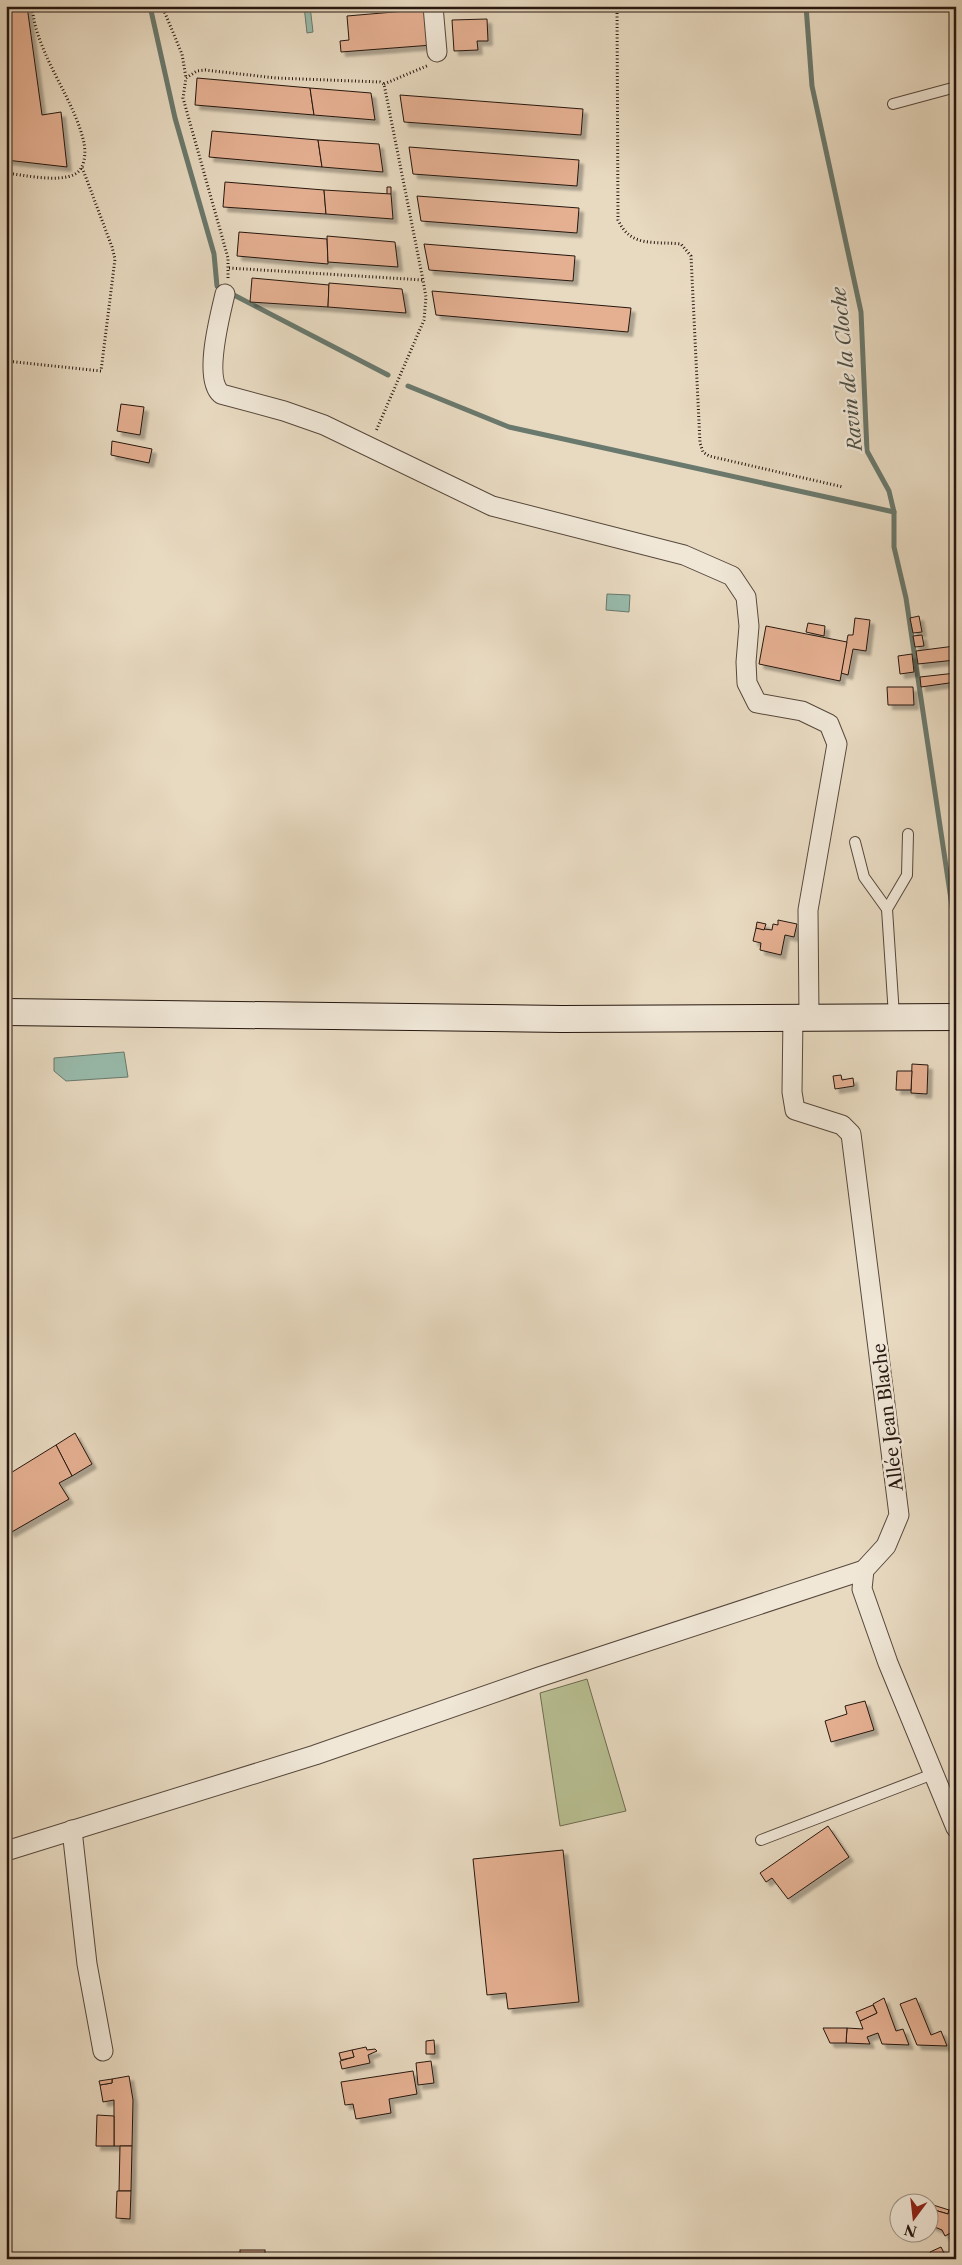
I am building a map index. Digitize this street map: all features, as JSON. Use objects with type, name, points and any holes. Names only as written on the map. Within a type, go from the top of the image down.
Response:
[{"type":"main road","points":[[6,1012],[562,1018],[956,1016]]},
{"type":"street","points":[[433,6],[437,52]]},
{"type":"street","points":[[225,294],[214,350],[214,380],[217,391],[225,397],[299,416],[492,506],[684,555],[732,576],[746,597],[749,626],[746,662],[747,683],[757,703],[802,711],[829,724],[837,744],[808,910],[801,1016]]},
{"type":"street","name":"Allée Jean Blache","points":[[801,1016],[792,1092],[796,1110],[842,1125],[851,1134],[900,1514],[886,1546],[864,1570]]},
{"type":"street","points":[[6,1851],[315,1755],[547,1674],[864,1570],[862,1589],[888,1663],[956,1828]]},
{"type":"street","points":[[72,1830],[87,1964],[103,2051]]},
{"type":"lane","points":[[893,104],[956,87]]},
{"type":"lane","points":[[887,909],[907,875],[908,834]]},
{"type":"lane","points":[[855,842],[864,877],[887,909],[894,1016]]},
{"type":"lane","points":[[761,1840],[933,1774]]},
{"type":"path","points":[[6,361],[101,371],[115,259],[82,167],[84,144],[43,47],[32,6]]},
{"type":"path","points":[[162,6],[182,54],[186,78],[183,98],[229,268],[225,294]]},
{"type":"path","points":[[617,6],[618,220],[623,230],[632,237],[646,243],[681,244],[691,256],[700,444],[703,452],[709,456],[843,487]]},
{"type":"path","points":[[186,78],[197,71],[205,70],[276,78],[380,82],[384,84],[424,68],[434,59],[437,52]]},
{"type":"path","points":[[369,447],[424,320],[426,297],[384,84]]},
{"type":"path","points":[[6,173],[64,177],[75,174],[82,167]]},
{"type":"path","points":[[229,268],[423,280]]},
{"type":"shaded area","points":[[304,6],[310,6],[313,32],[307,33]]},
{"type":"shaded area","points":[[607,594],[630,595],[629,612],[606,610]]},
{"type":"shaded area","points":[[124,1052],[128,1077],[66,1081],[54,1071],[54,1058]]},
{"type":"shaded area","points":[[587,1679],[626,1811],[560,1826],[540,1693]]},
{"type":"building","points":[[6,6],[27,6],[42,115],[61,112],[67,167],[6,160]]},
{"type":"building","points":[[429,9],[432,45],[341,52],[340,41],[349,40],[347,16]]},
{"type":"building","points":[[487,19],[488,41],[477,41],[478,50],[454,51],[452,20]]},
{"type":"building","points":[[197,78],[310,88],[314,115],[195,105]]},
{"type":"building","points":[[310,88],[371,93],[375,120],[314,115]]},
{"type":"building","points":[[400,95],[583,109],[581,135],[404,122]]},
{"type":"building","points":[[212,131],[318,140],[322,167],[209,157]]},
{"type":"building","points":[[318,140],[379,144],[383,172],[322,167]]},
{"type":"building","points":[[409,147],[579,160],[577,186],[413,174]]},
{"type":"building","points":[[225,182],[324,190],[326,214],[223,207]]},
{"type":"building","points":[[387,187],[391,187],[391,194],[387,195]]},
{"type":"building","points":[[324,190],[391,194],[393,219],[326,214]]},
{"type":"building","points":[[417,196],[579,208],[577,233],[421,221]]},
{"type":"building","points":[[239,232],[327,239],[328,264],[237,256]]},
{"type":"building","points":[[327,236],[395,242],[398,267],[328,262]]},
{"type":"building","points":[[424,244],[575,256],[573,281],[429,270]]},
{"type":"building","points":[[252,278],[329,285],[328,307],[250,302]]},
{"type":"building","points":[[329,283],[402,289],[406,313],[328,307]]},
{"type":"building","points":[[432,291],[631,308],[628,332],[436,315]]},
{"type":"building","points":[[121,404],[144,407],[140,435],[117,431]]},
{"type":"building","points":[[112,441],[152,449],[149,463],[111,455]]},
{"type":"building","points":[[919,616],[922,632],[913,633],[910,618]]},
{"type":"building","points":[[855,618],[870,620],[866,651],[853,649],[848,675],[841,673],[848,635],[853,635]]},
{"type":"building","points":[[808,623],[825,626],[824,636],[806,632]]},
{"type":"building","points":[[766,626],[847,642],[840,681],[759,664]]},
{"type":"building","points":[[922,635],[924,646],[915,647],[913,636]]},
{"type":"building","points":[[955,646],[955,660],[918,664],[916,651]]},
{"type":"building","points":[[912,654],[914,672],[900,674],[898,656]]},
{"type":"building","points":[[956,673],[956,682],[921,687],[920,677]]},
{"type":"building","points":[[887,687],[913,687],[914,705],[888,705]]},
{"type":"building","points":[[778,920],[797,924],[794,937],[785,935],[781,955],[760,950],[761,943],[753,941],[756,928],[772,930],[773,924],[778,925]]},
{"type":"building","points":[[757,922],[766,924],[764,930],[756,928]]},
{"type":"building","points":[[912,1064],[928,1065],[927,1094],[911,1093]]},
{"type":"building","points":[[897,1071],[912,1071],[911,1090],[896,1090]]},
{"type":"building","points":[[841,1075],[842,1080],[853,1078],[854,1086],[835,1089],[833,1076]]},
{"type":"building","points":[[75,1433],[92,1464],[72,1476],[56,1445]]},
{"type":"building","points":[[56,1445],[72,1476],[59,1483],[69,1499],[10,1533],[6,1526],[6,1513],[9,1511],[6,1506],[6,1469],[9,1474]]},
{"type":"building","points":[[865,1701],[874,1730],[831,1742],[825,1721],[847,1714],[845,1706]]},
{"type":"building","points":[[828,1826],[849,1857],[788,1899],[772,1878],[766,1882],[760,1873]]},
{"type":"building","points":[[563,1850],[579,2002],[508,2009],[506,1993],[487,1995],[473,1859]]},
{"type":"building","points":[[884,1998],[896,2031],[903,2029],[909,2045],[882,2044],[878,2033],[867,2037],[870,2044],[846,2043],[847,2028],[863,2029],[860,2021],[877,2013],[873,2004]]},
{"type":"building","points":[[916,1998],[931,2035],[941,2031],[947,2046],[917,2045],[900,2004]]},
{"type":"building","points":[[873,2005],[877,2013],[860,2021],[856,2012]]},
{"type":"building","points":[[823,2028],[847,2028],[846,2043],[830,2043]]},
{"type":"building","points":[[434,2040],[435,2054],[426,2054],[426,2041]]},
{"type":"building","points":[[366,2047],[367,2050],[375,2049],[377,2051],[368,2055],[370,2063],[342,2069],[340,2061],[354,2057],[352,2050]]},
{"type":"building","points":[[352,2050],[354,2057],[341,2060],[339,2053]]},
{"type":"building","points":[[431,2061],[434,2083],[418,2085],[416,2063]]},
{"type":"building","points":[[413,2071],[417,2094],[389,2099],[391,2113],[356,2119],[353,2104],[345,2105],[341,2082]]},
{"type":"building","points":[[129,2076],[133,2100],[132,2146],[114,2146],[114,2100],[103,2102],[100,2085],[112,2083],[112,2079]]},
{"type":"building","points":[[112,2079],[112,2083],[100,2085],[99,2081]]},
{"type":"building","points":[[97,2115],[114,2116],[114,2146],[96,2146]]},
{"type":"building","points":[[120,2146],[132,2146],[131,2191],[119,2191]]},
{"type":"building","points":[[117,2191],[131,2191],[130,2219],[116,2218]]},
{"type":"building","points":[[940,2207],[949,2210],[948,2214],[940,2212]]},
{"type":"building","points":[[956,2207],[956,2230],[945,2236],[940,2229],[940,2212],[948,2214],[949,2210]]},
{"type":"building","points":[[941,2247],[947,2259],[933,2259],[930,2252]]},
{"type":"building","points":[[240,2250],[265,2250],[265,2259],[240,2259]]},
{"type":"waterway","points":[[150,6],[175,118],[214,254],[217,286]]},
{"type":"waterway","name":"Ravin de la Cloche","points":[[806,6],[812,86],[861,312],[867,451],[889,491],[894,512],[894,547],[906,598],[956,933]]},
{"type":"waterway","points":[[230,293],[388,375]]},
{"type":"waterway","points":[[408,386],[509,427],[894,512]]}]
